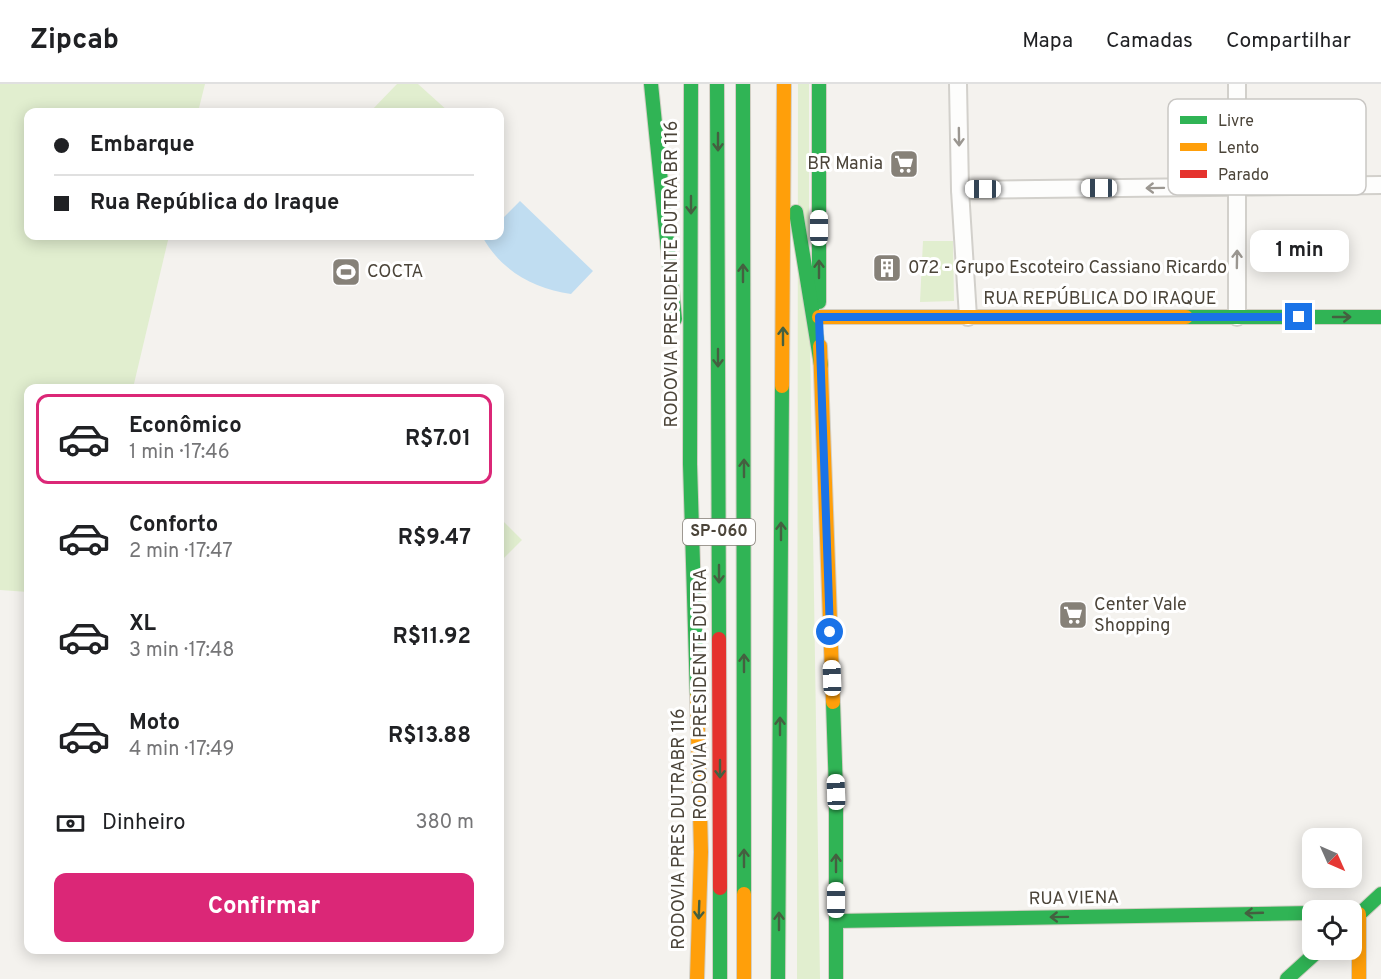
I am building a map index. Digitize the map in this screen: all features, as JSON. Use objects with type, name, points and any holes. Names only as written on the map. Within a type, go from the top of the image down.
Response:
[{"type":"main road","points":[[651,84],[690,464]]},
{"type":"main road","name":"RODOVIA PRESIDENTE DUTRA BR 116","points":[[690,464],[691,84]]},
{"type":"main road","name":"RODOVIA PRESIDENTE DUTRA","points":[[717,84],[720,979]]},
{"type":"main road","name":"SP-060","points":[[743,84],[744,979]]},
{"type":"main road","points":[[778,979],[784,84]]},
{"type":"main road","points":[[819,84],[819,317],[836,792],[836,979]]},
{"type":"main road","points":[[784,134],[821,365]]},
{"type":"main road","name":"RUA REPÚBLICA DO IRAQUE","points":[[819,317],[1381,317]]},
{"type":"main road","name":"RODOVIA PRES DUTRABR 116","points":[[690,464],[701,852],[697,979]]},
{"type":"main road","points":[[1362,909],[1381,894]]},
{"type":"main road","name":"RUA VIENA","points":[[836,921],[1302,913]]},
{"type":"main road","points":[[1287,979],[1308,960]]},
{"type":"main road","points":[[1357,960],[1359,979]]},
{"type":"street","points":[[957,84],[960,190],[968,317]]},
{"type":"street","points":[[1237,84],[1237,99]]},
{"type":"street","points":[[1366,185],[1381,185]]},
{"type":"street","points":[[960,190],[1168,188]]},
{"type":"street","points":[[1237,317],[1238,195]]},
{"type":"green space","points":[[0,84],[205,84],[199,108],[24,108],[24,240],[168,240],[134,384],[24,384],[24,592],[0,590]]},
{"type":"green space","points":[[397,84],[418,84],[445,108],[374,108]]},
{"type":"green space","points":[[798,84],[809,84],[809,275],[820,979],[797,979]]},
{"type":"green space","points":[[923,241],[953,241],[954,301],[920,302]]},
{"type":"green space","points":[[504,522],[522,540],[504,558]]},
{"type":"water","points":[[520,201],[593,271],[571,294],[544,288],[520,276],[500,260],[484,240],[504,240],[504,217]]},
{"type":"traffic: fast","points":[[651,84],[675,319]]},
{"type":"traffic: fast","points":[[691,84],[690,464],[697,696]]},
{"type":"traffic: fast","points":[[717,84],[719,639]]},
{"type":"traffic: fast","points":[[743,84],[744,894]]},
{"type":"traffic: fast","points":[[819,84],[819,302]]},
{"type":"traffic: fast","points":[[796,212],[821,365]]},
{"type":"traffic: fast","points":[[1186,317],[1381,317]]},
{"type":"traffic: fast","points":[[778,979],[782,386]]},
{"type":"traffic: fast","points":[[833,702],[836,792],[836,979]]},
{"type":"traffic: fast","points":[[720,888],[720,979]]},
{"type":"traffic: fast","points":[[1362,912],[1381,894]]},
{"type":"traffic: fast","points":[[836,921],[1302,913]]},
{"type":"traffic: fast","points":[[1287,979],[1308,960]]},
{"type":"traffic: slow","points":[[782,386],[784,84]]},
{"type":"traffic: slow","points":[[819,317],[1186,317]]},
{"type":"traffic: slow","points":[[820,346],[833,702]]},
{"type":"traffic: slow","points":[[697,696],[701,852],[697,979]]},
{"type":"traffic: slow","points":[[744,894],[744,979]]},
{"type":"traffic: slow","points":[[1359,960],[1359,979]]},
{"type":"traffic: jam","points":[[719,639],[720,888]]},
{"type":"place","name":"BR Mania","points":[[904,164]]},
{"type":"place","name":"072 - Grupo Escoteiro Cassiano Ricardo","points":[[887,268]]},
{"type":"place","name":"COCTA","points":[[346,272]]},
{"type":"place","name":"Center Vale Shopping","points":[[1073,615]]},
{"type":"route","points":[[830,632],[819,317],[1299,317]]}]
